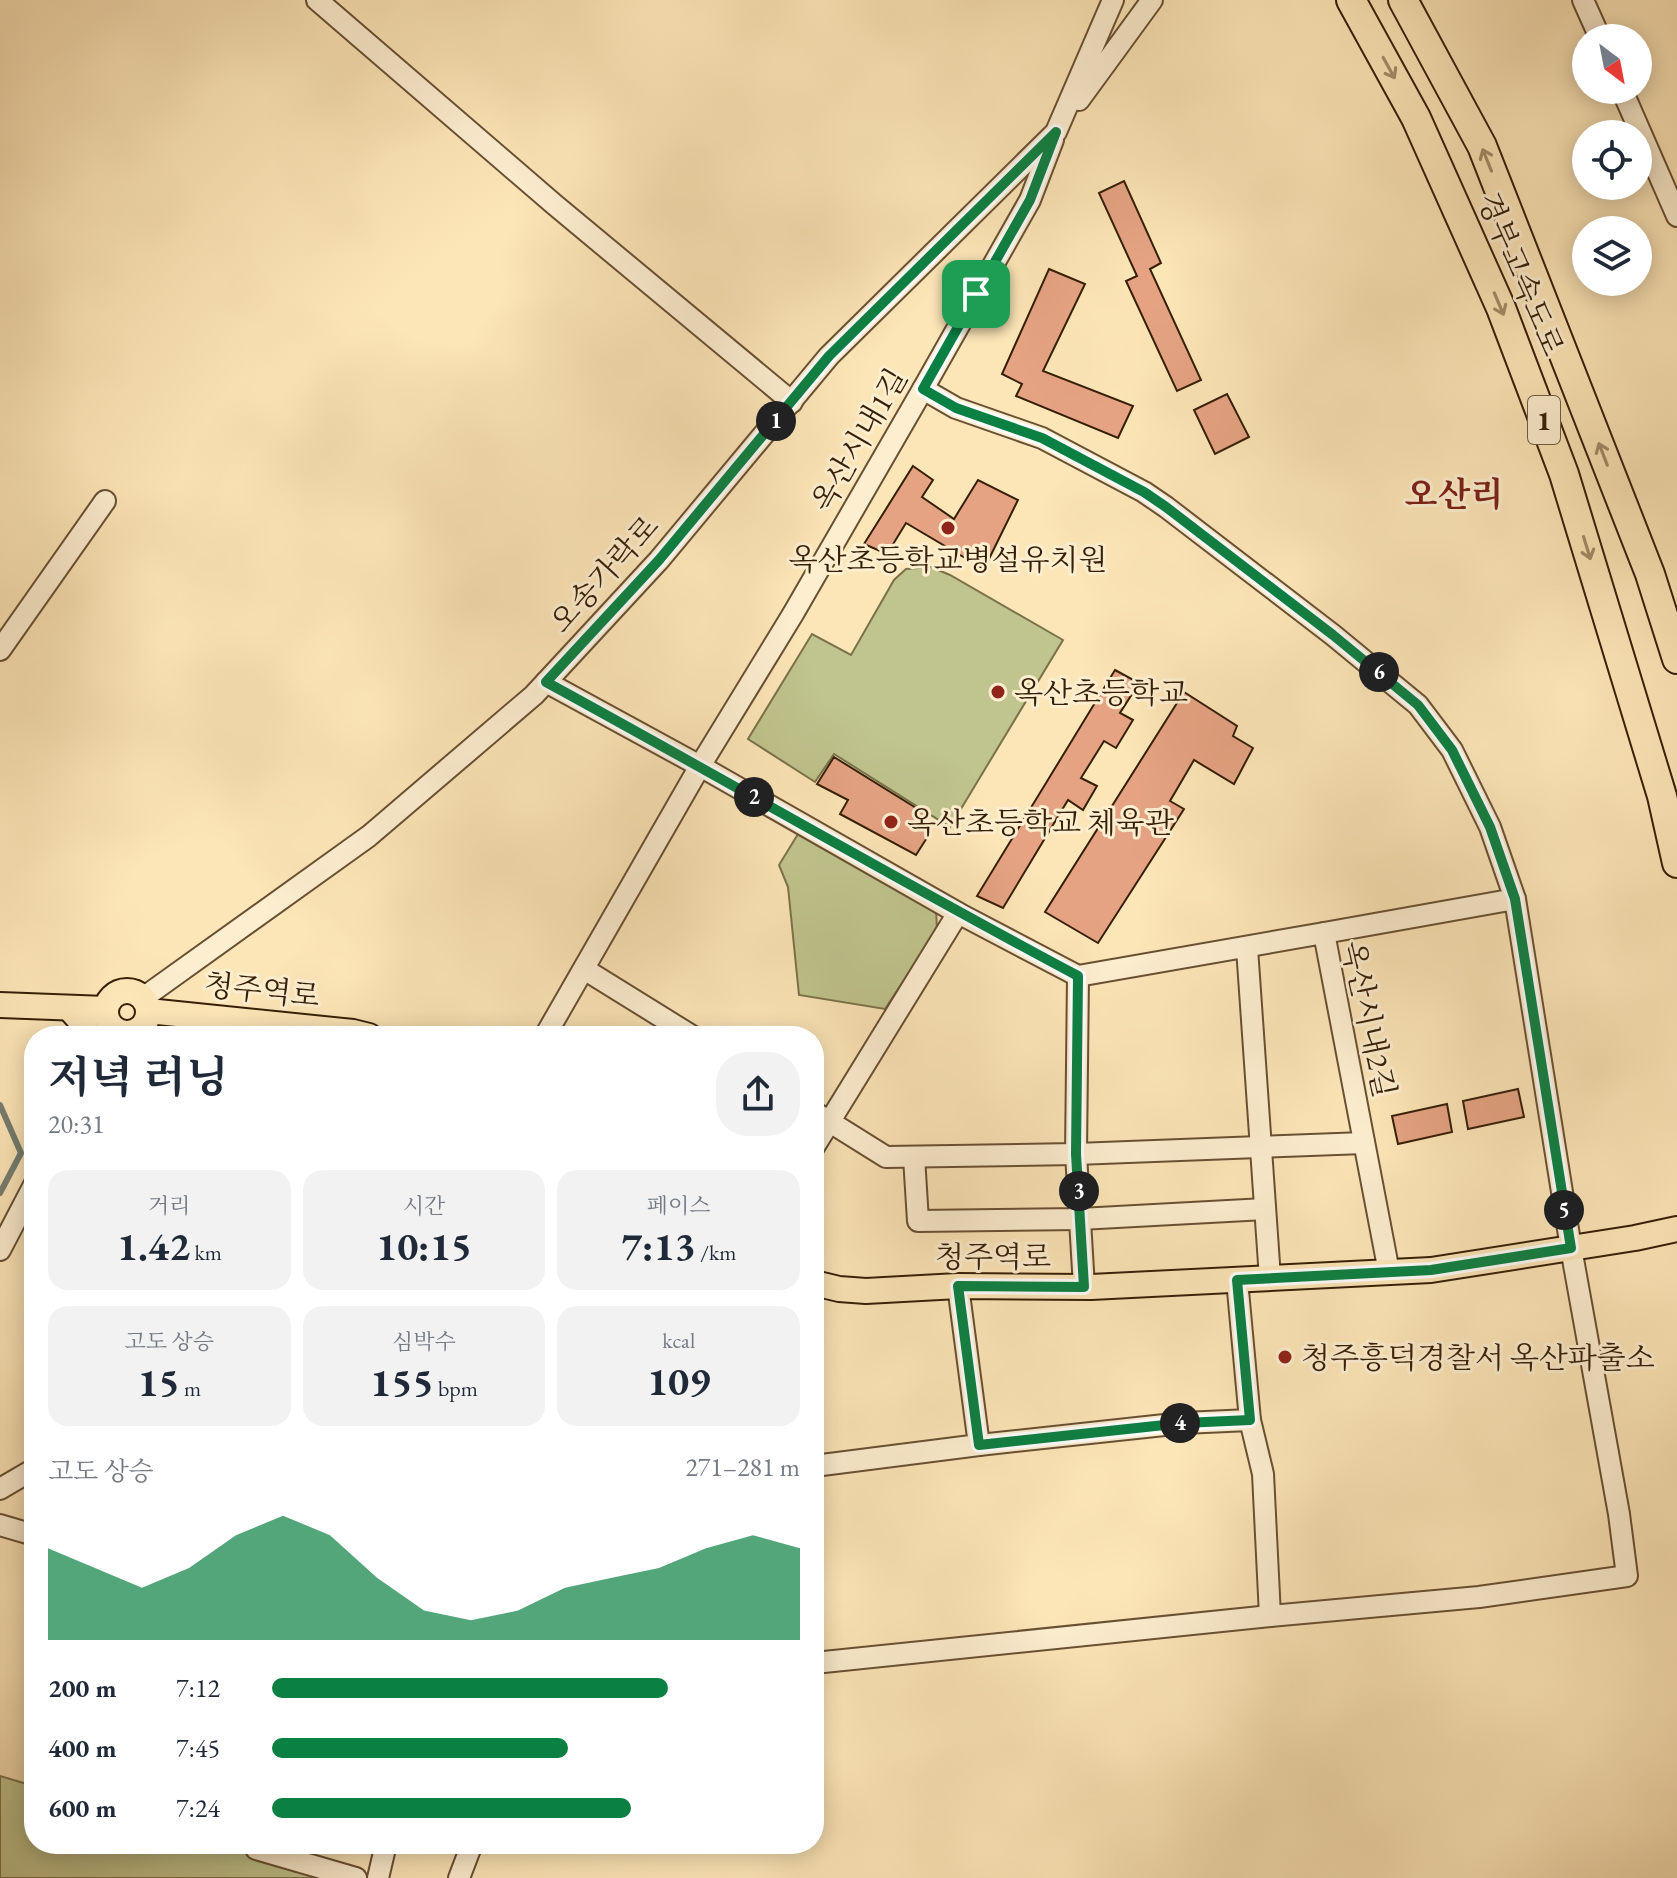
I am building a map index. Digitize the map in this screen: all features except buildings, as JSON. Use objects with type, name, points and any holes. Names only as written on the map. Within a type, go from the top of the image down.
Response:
[{"type":"highway","name":"경부고속도로","points":[[1351,0],[1416,118],[1501,308],[1564,474],[1662,796],[1677,863]]},
{"type":"highway","name":"경부고속도로","points":[[1403,0],[1482,146],[1650,574],[1677,659]]},
{"type":"main road","points":[[111,1026],[106,1009],[112,997],[132,991],[146,1004],[147,1017],[140,1026]]},
{"type":"main road","name":"청주역로","points":[[146,1004],[309,1026]]},
{"type":"main road","points":[[0,1005],[106,1009]]},
{"type":"main road","points":[[69,1008],[85,1026]]},
{"type":"main road","name":"청주역로","points":[[824,1285],[866,1291],[958,1286],[1084,1287],[1431,1270],[1677,1229]]},
{"type":"street","points":[[317,0],[555,205],[792,402]]},
{"type":"street","points":[[1056,132],[1113,0]]},
{"type":"street","name":"옥산시내1길","points":[[551,1026],[700,766],[793,614],[1030,200],[1056,132],[1152,0]]},
{"type":"street","points":[[1583,0],[1594,24]]},
{"type":"street","points":[[1628,104],[1677,216]]},
{"type":"street","name":"오송가락로","points":[[146,1004],[369,836],[546,682],[659,560],[829,356],[1056,132]]},
{"type":"street","points":[[824,1662],[1479,1597],[1627,1576],[1515,899],[1490,827],[1452,750],[1418,705],[1333,635],[1166,507],[1144,492],[1042,438],[956,408],[923,389]]},
{"type":"street","points":[[0,650],[105,501]]},
{"type":"street","points":[[546,682],[958,913],[1078,976],[1076,1154],[1084,1287]]},
{"type":"street","points":[[1324,933],[1515,899]]},
{"type":"street","points":[[824,1114],[958,913]]},
{"type":"street","name":"옥산시내2길","points":[[1078,976],[1324,933],[1389,1272]]},
{"type":"street","points":[[1247,948],[1270,1278]]},
{"type":"street","points":[[584,969],[676,1026]]},
{"type":"street","name":"옥산시내2길","points":[[824,1118],[886,1157],[1076,1154],[1364,1143]]},
{"type":"street","name":"청주역로","points":[[914,1157],[918,1221],[1080,1219],[1265,1209]]},
{"type":"street","points":[[0,1250],[24,1204]]},
{"type":"street","points":[[1237,1280],[1250,1420],[1263,1474],[1270,1616]]},
{"type":"street","points":[[958,1286],[979,1445]]},
{"type":"street","points":[[824,1465],[1183,1423],[1250,1420]]},
{"type":"street","points":[[0,1489],[24,1475]]},
{"type":"street","points":[[0,1525],[24,1532]]},
{"type":"street","points":[[273,1854],[356,1878]]},
{"type":"street","points":[[378,1878],[384,1854]]},
{"type":"street","points":[[459,1878],[468,1854]]},
{"type":"green space","points":[[931,567],[1063,640],[950,827],[834,754],[815,782],[748,739],[812,634],[851,655],[894,580],[906,569]]},
{"type":"green space","points":[[798,834],[936,908],[937,930],[885,1009],[799,995],[788,887],[779,865]]},
{"type":"green space","points":[[0,1776],[24,1783],[24,1854],[271,1854],[351,1878],[0,1878]]},
{"type":"waterway","points":[[0,1105],[21,1153],[0,1193]]},
{"type":"place","name":"옥산초등학교병설유치원","points":[[948,528]]},
{"type":"place","name":"옥산초등학교","points":[[998,692]]},
{"type":"place","name":"옥산초등학교 체육관","points":[[891,822]]},
{"type":"place","name":"청주흥덕경찰서 옥산파출소","points":[[1285,1357]]},
{"type":"district","name":"오산리","points":[[1454,494]]},
{"type":"route","points":[[1056,132],[1030,200],[976,294],[923,389],[956,408],[1042,438],[1144,492],[1333,635],[1418,705],[1452,750],[1490,827],[1515,899],[1571,1248],[1431,1270],[1237,1280],[1250,1420],[1183,1423],[979,1445],[958,1286],[1084,1287],[1076,1154],[1078,976],[958,913],[546,682],[659,560],[829,356],[1056,132]]}]
